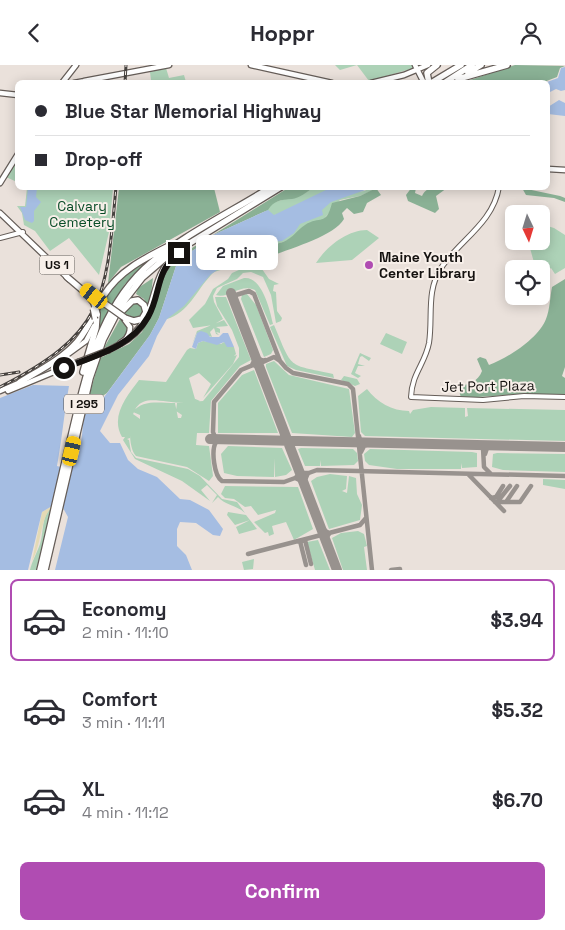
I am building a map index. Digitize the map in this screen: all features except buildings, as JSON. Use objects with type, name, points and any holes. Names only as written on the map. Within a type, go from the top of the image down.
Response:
[{"type":"highway","points":[[429,80],[427,73],[432,65]]},
{"type":"highway","points":[[433,80],[460,65]]},
{"type":"highway","points":[[449,80],[472,65]]},
{"type":"highway","points":[[457,80],[481,65]]},
{"type":"highway","points":[[458,80],[508,65]]},
{"type":"highway","name":"I 295","points":[[66,468],[72,433],[96,347],[121,296],[157,258],[267,190]]},
{"type":"highway","name":"I 295","points":[[40,570],[89,383],[103,340],[121,305],[142,278],[169,256],[276,190]]},
{"type":"highway","points":[[20,382],[76,344],[86,330],[107,291],[126,271],[224,217]]},
{"type":"highway","points":[[122,343],[135,333],[148,318],[160,277],[167,263],[218,226]]},
{"type":"highway","name":"US 1","points":[[67,277],[93,301],[125,318]]},
{"type":"highway","points":[[103,340],[127,304],[135,300],[144,305],[146,312],[142,319],[134,321],[125,318]]},
{"type":"highway","points":[[72,433],[81,380],[96,325],[93,301]]},
{"type":"highway","name":"I 295","points":[[45,570],[56,510]]},
{"type":"main road","points":[[64,80],[76,65]]},
{"type":"main road","points":[[89,80],[169,65]]},
{"type":"main road","points":[[251,65],[318,80]]},
{"type":"main road","points":[[384,80],[432,65]]},
{"type":"main road","points":[[418,69],[427,80]]},
{"type":"main road","points":[[0,93],[15,95]]},
{"type":"main road","points":[[0,183],[15,159]]},
{"type":"main road","points":[[550,167],[565,169]]},
{"type":"main road","name":"US 1","points":[[0,211],[67,277]]},
{"type":"main road","name":"US 1","points":[[22,233],[93,301]]},
{"type":"main road","points":[[0,393],[48,367],[83,344],[92,332],[96,317]]},
{"type":"main road","points":[[0,393],[109,350],[122,343],[130,331],[125,318]]},
{"type":"street","name":"Jet Port Plaza","points":[[498,190],[490,212],[443,265],[435,279],[431,295],[429,342],[413,378],[412,397],[483,400],[524,396],[565,397]]},
{"type":"street","points":[[0,238],[22,233]]},
{"type":"green space","points":[[335,65],[357,65],[340,70]]},
{"type":"green space","points":[[357,65],[413,65],[414,68],[372,80],[368,80]]},
{"type":"green space","points":[[515,65],[565,66],[560,68],[557,77],[549,80],[470,80]]},
{"type":"green space","points":[[166,68],[169,78],[184,75],[185,80],[151,80],[150,72]]},
{"type":"green space","points":[[15,161],[15,181],[6,177]]},
{"type":"green space","name":"Calvary Cemetery","points":[[27,190],[113,190],[109,232],[99,275],[69,238],[50,251],[35,231],[24,225],[22,213],[17,206],[25,206]]},
{"type":"green space","points":[[119,190],[214,190],[220,212],[121,267],[108,283]]},
{"type":"green space","points":[[285,190],[310,190],[292,199],[275,202],[268,210],[213,235],[206,242],[178,260],[159,318],[150,335],[107,393],[86,407],[100,358],[129,344],[142,332],[155,304],[165,271],[176,258]]},
{"type":"green space","points":[[310,190],[339,190],[257,222],[272,203]]},
{"type":"green space","points":[[372,190],[377,190],[381,195],[367,203],[363,212],[354,214],[347,208],[342,213],[344,219],[338,226],[319,238],[262,260],[260,265],[254,253],[250,256],[245,253],[286,240],[310,222],[325,218],[332,203],[360,196]]},
{"type":"green space","points":[[373,190],[360,196],[340,200],[323,220],[310,223],[289,239],[245,253],[245,251],[232,265],[213,273],[181,312],[167,319],[169,310],[191,280],[323,195]]},
{"type":"green space","points":[[410,190],[416,190],[415,193],[422,196],[426,190],[444,190],[436,196],[439,209],[435,213],[408,201],[406,195]]},
{"type":"green space","points":[[523,190],[532,190],[560,196],[565,198],[565,202],[554,198],[526,195]]},
{"type":"green space","points":[[550,227],[565,235],[565,268],[555,274],[550,269],[550,260],[533,260],[531,250],[550,250]]},
{"type":"green space","points":[[367,230],[379,238],[352,260],[316,263],[325,251],[338,240],[352,233]]},
{"type":"green space","points":[[147,261],[125,284],[112,305],[104,301],[120,279]]},
{"type":"green space","points":[[257,262],[269,279],[279,284],[274,285],[273,291],[276,292],[277,311],[282,318],[281,321],[276,323],[271,295],[263,277],[251,272],[243,273],[237,279],[217,288],[213,296],[214,302],[223,319],[213,325],[193,328],[189,320],[205,304],[213,289],[228,279],[232,273]]},
{"type":"green space","points":[[153,278],[151,295],[147,306],[144,299],[136,294],[138,288]]},
{"type":"green space","points":[[244,278],[256,282],[260,288],[273,324],[270,325],[255,290],[244,288],[221,296],[216,295],[223,286]]},
{"type":"green space","points":[[565,279],[565,367],[562,376],[565,378],[565,395],[524,394],[461,398],[458,386],[472,382],[478,378],[482,371],[477,359],[480,357],[486,359],[489,365],[497,362],[522,347],[537,333],[546,319],[552,287]]},
{"type":"green space","points":[[247,294],[256,305],[273,350],[271,354],[264,357],[241,299],[242,295]]},
{"type":"green space","points":[[215,297],[226,297],[251,360],[240,366],[211,401],[209,433],[197,433],[196,445],[209,446],[213,476],[209,481],[187,467],[136,456],[133,452],[130,441],[130,429],[133,414],[140,419],[140,415],[133,412],[137,408],[146,403],[175,403],[176,409],[177,403],[203,401],[239,357],[239,348],[232,330],[217,306]],"holes":[[[177,411],[182,415],[181,418],[178,418]]]},
{"type":"green space","points":[[134,303],[142,305],[144,314],[141,318],[136,319],[124,313]]},
{"type":"green space","points":[[102,305],[110,310],[90,355],[98,312]]},
{"type":"green space","points":[[120,319],[127,326],[127,334],[114,344],[104,348]]},
{"type":"green space","points":[[224,320],[228,326],[216,327],[220,329],[220,333],[216,332],[219,335],[216,334],[214,328],[210,332],[212,337],[197,333],[192,345],[197,331]]},
{"type":"green space","points":[[274,325],[293,363],[333,374],[334,378],[296,370],[287,366],[270,327]]},
{"type":"green space","points":[[386,333],[407,342],[402,354],[380,344]]},
{"type":"green space","points":[[203,341],[221,344],[224,342],[234,347],[236,354],[234,356],[237,355],[233,364],[203,398],[211,384],[199,373],[189,378],[195,399],[200,401],[186,403],[152,400],[143,402],[136,408],[132,419],[130,438],[127,439],[129,440],[131,452],[136,458],[188,469],[200,476],[222,499],[237,502],[245,513],[218,497],[212,503],[217,495],[207,485],[201,490],[210,501],[182,481],[135,459],[123,440],[125,437],[122,437],[119,429],[119,414],[125,400],[139,380],[166,382],[187,350],[190,348],[196,349],[198,343]]},
{"type":"green space","points":[[360,353],[371,358],[369,361],[362,356],[360,357],[358,364],[365,366],[358,366],[355,373],[361,376],[358,378],[351,374]]},
{"type":"green space","points":[[274,361],[289,375],[349,389],[355,433],[352,437],[292,433],[266,367],[266,364]]},
{"type":"green space","points":[[254,370],[278,433],[218,433],[218,403],[242,375]]},
{"type":"green space","points":[[344,376],[357,379],[360,384],[355,386],[341,380]]},
{"type":"green space","points":[[367,389],[385,405],[409,411],[410,414],[413,410],[431,407],[465,408],[465,417],[468,416],[467,408],[565,410],[565,441],[365,436],[361,432],[358,396]]},
{"type":"green space","points":[[228,446],[282,448],[292,470],[286,475],[275,477],[275,458],[274,477],[237,476],[224,473],[221,454]]},
{"type":"green space","points":[[298,449],[353,449],[357,453],[358,461],[354,465],[321,466],[320,460],[320,466],[305,466]]},
{"type":"green space","points":[[370,449],[472,452],[477,453],[477,467],[462,468],[461,463],[461,469],[397,469],[369,465],[365,461],[364,454]]},
{"type":"green space","points":[[493,454],[565,454],[565,472],[503,470],[492,467]]},
{"type":"green space","points":[[330,474],[347,476],[346,489],[342,491],[347,493],[349,476],[356,478],[357,494],[362,505],[360,520],[329,529],[311,481],[317,477]]},
{"type":"green space","points":[[543,479],[565,480],[565,489],[543,485]]},
{"type":"green space","points":[[225,486],[298,487],[313,529],[294,540],[286,522],[272,526],[274,534],[269,536],[268,532],[265,533],[254,522],[275,513],[276,510],[258,515],[251,506],[245,507],[234,499],[225,498],[221,494]]},
{"type":"green space","points":[[51,508],[37,570],[30,570],[40,544],[44,520]]},
{"type":"green space","points":[[228,512],[246,515],[250,520],[235,525],[227,515]]},
{"type":"green space","points":[[250,520],[257,529],[239,534],[236,527]]},
{"type":"green space","points":[[358,531],[364,534],[367,546],[364,547],[367,570],[343,570],[332,538],[341,533]]},
{"type":"green space","points":[[318,540],[330,570],[315,570],[307,542]]},
{"type":"green space","points":[[254,559],[253,569],[244,570],[242,562]]},
{"type":"sand","points":[[52,506],[63,508],[64,510],[53,507],[49,511],[43,523],[38,547],[32,561],[42,512]]},
{"type":"water","points":[[565,67],[565,90],[556,89],[550,92],[550,81],[558,78],[561,68]]},
{"type":"water","points":[[559,100],[565,103],[565,116],[550,114],[550,106]]},
{"type":"water","points":[[28,190],[37,190],[36,197],[41,202],[34,211],[34,221],[32,223],[25,220],[20,207],[26,207]]},
{"type":"water","points":[[326,190],[365,190],[331,202],[322,210],[323,215],[300,224],[294,233],[282,241],[270,242],[246,251],[228,268],[217,270],[210,275],[184,306],[167,319],[157,336],[149,356],[118,395],[100,431],[110,443],[120,443],[128,460],[138,469],[157,477],[180,499],[190,500],[209,510],[223,529],[220,536],[213,535],[196,523],[180,522],[177,529],[177,546],[186,555],[192,570],[55,570],[68,517],[63,508],[52,506],[42,512],[28,570],[0,570],[0,398],[33,385],[69,386],[57,466],[71,470],[80,448],[85,409],[99,404],[150,335],[159,318],[178,260],[206,242],[213,235],[268,210],[274,215]]},
{"type":"water","points":[[201,331],[207,333],[210,337],[219,337],[223,333],[228,333],[234,347],[227,347],[224,342],[217,345],[203,341],[198,343],[196,349],[192,347],[197,333]]},
{"type":"taxiway","points":[[235,301],[236,295],[249,291],[254,294],[280,361],[286,368],[293,373],[348,384],[353,389],[372,570]]},
{"type":"taxiway","points":[[261,370],[258,366],[252,365],[256,357],[263,361]]},
{"type":"taxiway","points":[[263,362],[274,357],[280,361]]},
{"type":"taxiway","points":[[220,440],[215,437],[213,432],[214,402],[241,370],[265,360]]},
{"type":"taxiway","points":[[351,443],[357,440],[359,436],[360,440],[366,443]]},
{"type":"taxiway","points":[[221,440],[216,442],[214,446],[214,457],[215,469],[222,481],[284,482],[317,470],[565,476]]},
{"type":"taxiway","points":[[361,452],[364,446],[372,443]]},
{"type":"taxiway","points":[[478,446],[483,448],[484,467],[491,474]]},
{"type":"taxiway","points":[[485,454],[487,448],[493,446]]},
{"type":"taxiway","points":[[299,469],[302,473],[308,473],[304,482],[295,478],[299,475],[299,469]]},
{"type":"taxiway","points":[[468,474],[504,511]]},
{"type":"taxiway","points":[[491,498],[496,497],[503,486]]},
{"type":"taxiway","points":[[498,501],[510,486]]},
{"type":"taxiway","points":[[506,502],[517,486]]},
{"type":"taxiway","points":[[495,502],[520,502],[531,486]]},
{"type":"taxiway","points":[[248,554],[360,525],[366,518]]},
{"type":"taxiway","points":[[321,527],[328,533]]},
{"type":"taxiway","points":[[327,544],[326,538],[329,534]]},
{"type":"taxiway","points":[[305,540],[311,564]]},
{"type":"taxiway","points":[[300,541],[306,565]]},
{"type":"taxiway","points":[[391,570],[400,569]]},
{"type":"runway","points":[[231,293],[337,570]]},
{"type":"runway","points":[[210,439],[565,447]]},
{"type":"railway","points":[[125,80],[126,65]]},
{"type":"railway","points":[[0,387],[35,367],[61,349],[81,329],[94,308],[103,285],[109,257],[116,190]]},
{"type":"railway","points":[[0,375],[19,372]]},
{"type":"place","name":"Maine Youth Center Library","points":[[369,265]]},
{"type":"route","points":[[64,368],[109,350],[129,339],[145,321],[150,312],[164,268],[179,253]]}]
